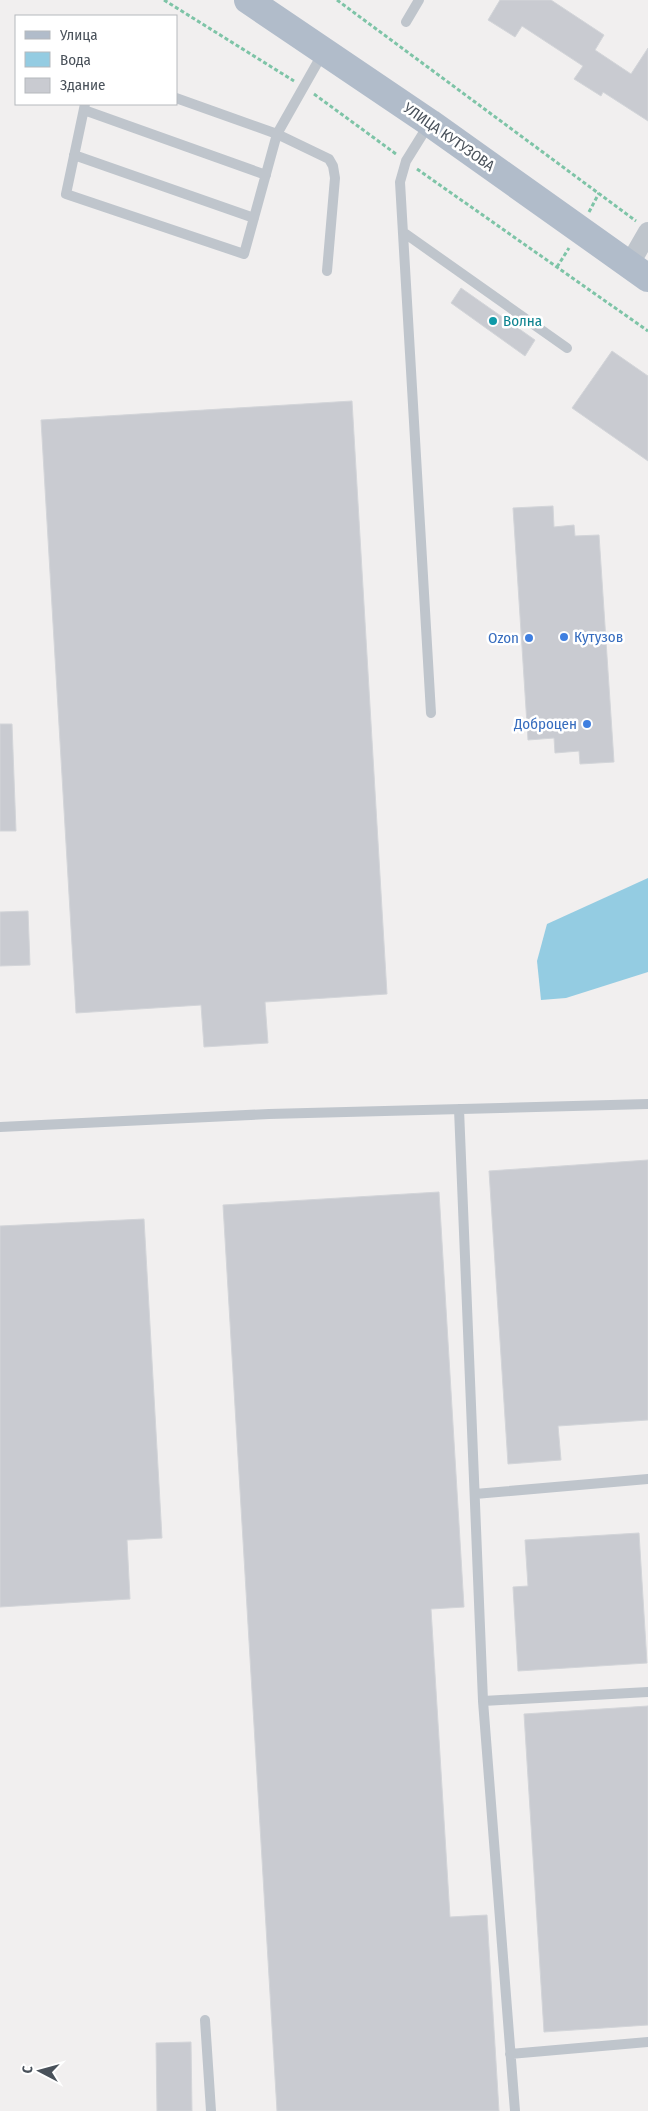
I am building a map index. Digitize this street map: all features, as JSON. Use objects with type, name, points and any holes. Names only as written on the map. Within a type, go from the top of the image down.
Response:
[{"type":"main road","name":"УЛИЦА КУТУЗОВА","points":[[248,0],[430,123],[643,275]]},
{"type":"street","points":[[643,275],[644,228]]},
{"type":"lane","points":[[406,22],[419,0]]},
{"type":"lane","points":[[266,175],[85,107],[66,194],[244,254],[266,175],[277,134],[324,50]]},
{"type":"lane","points":[[178,99],[277,134],[329,158],[333,166],[335,178],[327,271]]},
{"type":"lane","points":[[430,123],[406,161],[400,182],[431,713]]},
{"type":"lane","points":[[74,155],[254,218]]},
{"type":"lane","points":[[403,232],[566,348]]},
{"type":"lane","points":[[0,1127],[269,1114],[648,1104]]},
{"type":"lane","points":[[459,1109],[483,1701],[514,2111]]},
{"type":"lane","points":[[475,1494],[648,1479]]},
{"type":"lane","points":[[483,1701],[648,1692]]},
{"type":"lane","points":[[205,2020],[211,2111]]},
{"type":"lane","points":[[510,2054],[648,2042]]},
{"type":"path","points":[[337,0],[644,228]]},
{"type":"water","points":[[648,878],[648,972],[566,998],[541,1000],[537,961],[547,924]]},
{"type":"building","points":[[500,0],[551,0],[604,35],[595,50],[631,74],[648,48],[648,121],[603,92],[601,96],[574,79],[583,66],[522,26],[515,37],[488,20]]},
{"type":"building","name":"Волна","points":[[461,288],[535,340],[525,356],[451,303]]},
{"type":"building","points":[[612,351],[648,376],[648,461],[572,408]]},
{"type":"building","points":[[352,401],[387,994],[265,1002],[268,1043],[204,1047],[201,1005],[76,1013],[41,420]]},
{"type":"building","name":"Кутузов","points":[[553,506],[554,527],[574,525],[575,536],[599,535],[614,762],[580,764],[579,751],[555,753],[554,738],[528,740],[513,508]]},
{"type":"building","points":[[0,724],[12,724],[16,831],[0,831]]},
{"type":"building","points":[[28,911],[30,965],[0,966],[0,912]]},
{"type":"building","points":[[648,1160],[648,1420],[558,1426],[561,1460],[508,1464],[489,1171]]},
{"type":"building","points":[[439,1192],[464,1607],[431,1609],[450,1917],[487,1915],[499,2111],[277,2111],[223,1205]]},
{"type":"building","points":[[144,1219],[162,1538],[127,1540],[130,1599],[0,1607],[0,1226]]},
{"type":"building","points":[[639,1533],[647,1663],[518,1671],[513,1587],[528,1586],[525,1540]]},
{"type":"building","points":[[648,1706],[648,2025],[544,2032],[524,1714]]},
{"type":"building","points":[[191,2042],[192,2111],[157,2111],[156,2043]]},
{"type":"place","name":"Волна","points":[[493,321]]},
{"type":"place","name":"Кутузов","points":[[564,637]]},
{"type":"place","name":"Ozon","points":[[529,638]]},
{"type":"place","name":"Доброцен","points":[[587,724]]}]
